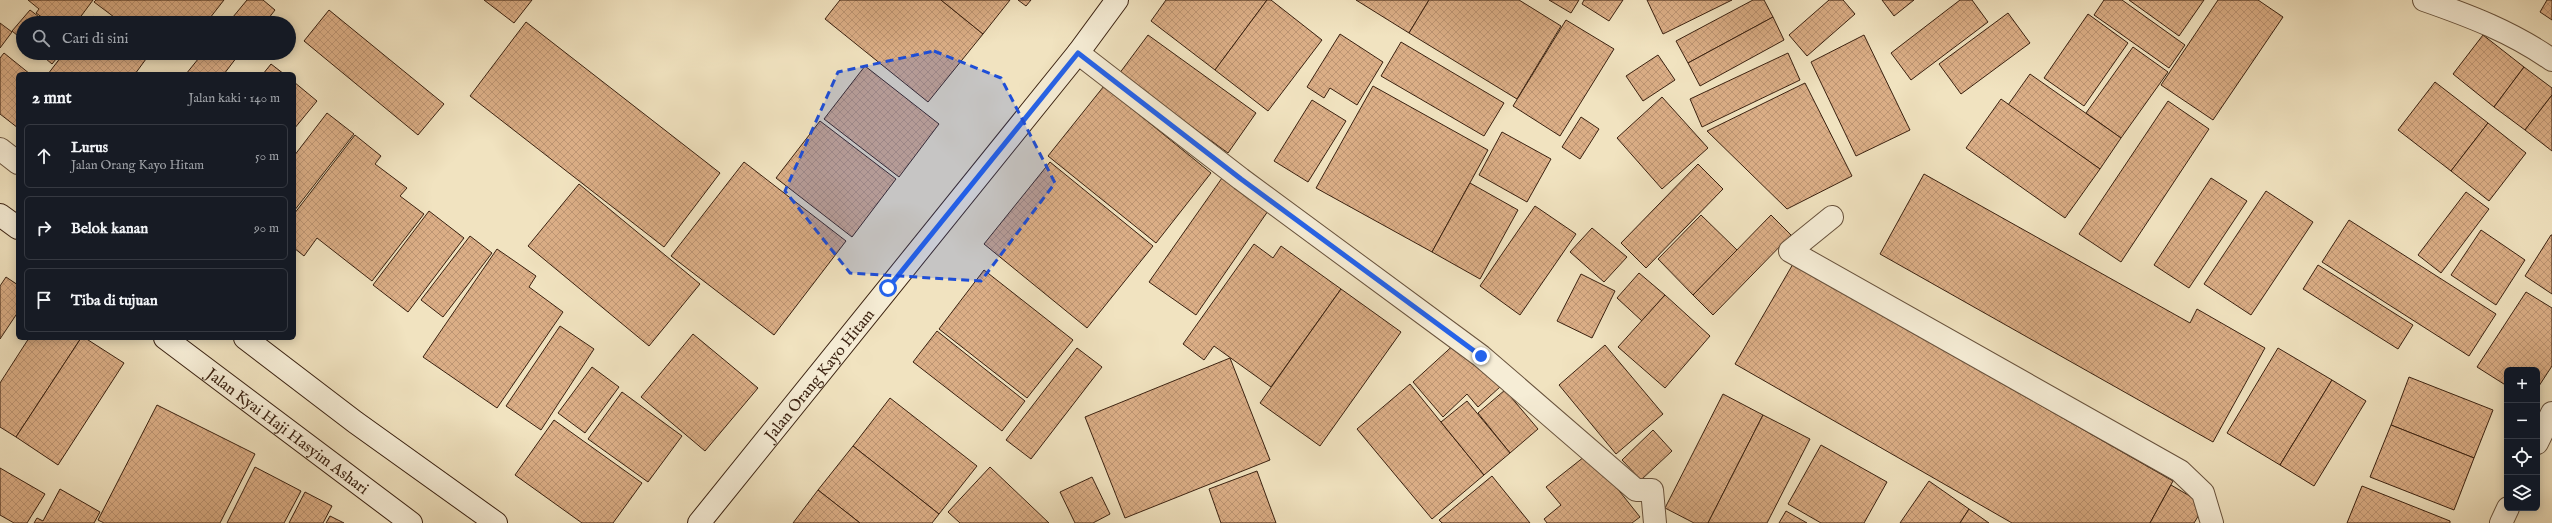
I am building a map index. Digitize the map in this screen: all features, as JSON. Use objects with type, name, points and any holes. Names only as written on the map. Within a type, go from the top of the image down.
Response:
[{"type":"street","name":"Jalan Orang Kayo Hitam","points":[[699,523],[1078,53],[1117,0]]},
{"type":"street","points":[[2424,0],[2483,20],[2525,40],[2552,60]]},
{"type":"street","points":[[1078,53],[1241,179],[1481,356],[1636,490],[1652,490],[1655,523]]},
{"type":"street","points":[[0,149],[16,161]]},
{"type":"street","points":[[0,215],[16,227]]},
{"type":"street","points":[[1832,217],[1790,251],[2180,470],[2203,493],[2212,523]]},
{"type":"street","name":"Jalan Kyai Haji Hasyim Ashari","points":[[168,340],[411,523]]},
{"type":"street","points":[[248,340],[355,422],[496,523]]},
{"type":"street","points":[[2539,439],[2552,413]]},
{"type":"street","points":[[2501,523],[2507,511]]},
{"type":"highlighted area","points":[[934,51],[1001,78],[1055,183],[981,281],[850,273],[785,191],[838,72]]},
{"type":"building","points":[[28,0],[93,0],[81,16],[40,16],[36,13],[39,9]]},
{"type":"building","points":[[96,0],[224,0],[211,16],[113,16],[94,2]]},
{"type":"building","points":[[247,0],[263,0],[275,10],[270,16],[234,16]]},
{"type":"building","points":[[484,0],[532,0],[514,23]]},
{"type":"building","points":[[840,0],[941,0],[983,34],[928,102],[825,19]]},
{"type":"building","points":[[941,0],[1010,0],[983,34]]},
{"type":"building","points":[[1018,0],[1031,0],[1026,6]]},
{"type":"building","points":[[1166,0],[1267,0],[1215,70],[1151,21]]},
{"type":"building","points":[[1267,0],[1271,0],[1322,40],[1268,111],[1215,70]]},
{"type":"building","points":[[1356,0],[1429,0],[1409,33]]},
{"type":"building","points":[[1429,0],[1519,0],[1561,26],[1517,99],[1409,33]]},
{"type":"building","points":[[1549,0],[1579,0],[1571,13]]},
{"type":"building","points":[[1584,0],[1623,0],[1609,21],[1582,4]]},
{"type":"building","points":[[1647,0],[1732,0],[1663,34]]},
{"type":"building","points":[[1753,0],[1764,0],[1773,17],[1688,63],[1676,41]]},
{"type":"building","points":[[1829,0],[1843,0],[1855,14],[1807,56],[1789,35]]},
{"type":"building","points":[[1882,0],[1914,0],[1894,16]]},
{"type":"building","points":[[1960,0],[1972,0],[1988,22],[1911,80],[1891,53]]},
{"type":"building","points":[[2104,0],[2122,0],[2185,45],[2169,68],[2094,15]]},
{"type":"building","points":[[2129,0],[2204,0],[2179,36]]},
{"type":"building","points":[[2218,0],[2258,0],[2283,17],[2213,120],[2161,85]]},
{"type":"building","points":[[2547,0],[2552,0],[2552,20],[2540,12]]},
{"type":"building","points":[[30,10],[38,16],[25,16]]},
{"type":"building","points":[[329,10],[444,104],[418,135],[304,41]]},
{"type":"building","points":[[2008,13],[2030,43],[1961,94],[1939,64]]},
{"type":"building","points":[[2088,14],[2128,43],[2084,106],[2044,78]]},
{"type":"building","points":[[1773,17],[1784,40],[1700,86],[1688,63]]},
{"type":"building","points":[[1566,20],[1614,49],[1560,136],[1513,106]]},
{"type":"building","points":[[526,22],[720,173],[664,247],[470,96]]},
{"type":"building","points":[[0,23],[12,32],[0,48]]},
{"type":"building","points":[[16,26],[16,34],[12,31]]},
{"type":"building","points":[[1340,34],[1383,62],[1357,105],[1330,88],[1324,98],[1307,87]]},
{"type":"building","points":[[1148,35],[1256,113],[1228,153],[1119,74]]},
{"type":"building","points":[[1864,35],[1910,130],[1856,156],[1811,62]]},
{"type":"building","points":[[2483,35],[2524,67],[2494,107],[2453,74]]},
{"type":"building","points":[[1401,42],[1504,103],[1484,136],[1381,76]]},
{"type":"building","points":[[2133,47],[2168,72],[2121,138],[2086,113]]},
{"type":"building","points":[[4,53],[28,72],[16,72],[16,126],[0,114],[0,58]]},
{"type":"building","points":[[1788,53],[1800,80],[1702,127],[1690,99]]},
{"type":"building","points":[[1658,55],[1675,80],[1643,101],[1626,76]]},
{"type":"building","points":[[47,60],[55,60],[52,64]]},
{"type":"building","points":[[59,60],[145,60],[136,72],[50,72]]},
{"type":"building","points":[[197,60],[235,60],[226,72],[188,72]]},
{"type":"building","points":[[271,64],[281,72],[265,72]]},
{"type":"building","points":[[865,66],[939,124],[899,177],[824,119]]},
{"type":"building","points":[[2524,67],[2552,88],[2552,95],[2525,130],[2494,107]]},
{"type":"building","points":[[2030,74],[2121,138],[2100,169],[2008,105]]},
{"type":"building","points":[[2435,82],[2488,123],[2451,171],[2398,130]]},
{"type":"building","points":[[1805,83],[1852,176],[1787,209],[1707,131]]},
{"type":"building","points":[[296,84],[317,101],[296,127]]},
{"type":"building","points":[[1104,86],[1211,173],[1156,243],[1048,156]]},
{"type":"building","points":[[1373,86],[1488,150],[1432,252],[1316,188]]},
{"type":"building","points":[[2552,95],[2552,151],[2525,130]]},
{"type":"building","points":[[1662,97],[1708,148],[1662,189],[1617,138]]},
{"type":"building","points":[[2001,99],[2100,169],[2065,218],[1966,148]]},
{"type":"building","points":[[1312,100],[1346,121],[1308,182],[1274,161]]},
{"type":"building","points":[[2168,101],[2209,129],[2121,262],[2079,234]]},
{"type":"building","points":[[327,113],[354,134],[296,208],[296,153]]},
{"type":"building","points":[[1581,117],[1599,129],[1580,159],[1562,147]]},
{"type":"building","points":[[820,121],[896,179],[852,237],[776,178]]},
{"type":"building","points":[[2488,123],[2526,153],[2489,201],[2451,171]]},
{"type":"building","points":[[1502,132],[1551,159],[1527,202],[1479,175]]},
{"type":"building","points":[[355,135],[381,156],[375,164],[407,188],[400,196],[424,214],[372,281],[317,238],[304,256],[296,250],[296,211]]},
{"type":"building","points":[[744,162],[846,241],[774,335],[671,256]]},
{"type":"building","points":[[1050,162],[1153,246],[1087,328],[984,244]]},
{"type":"building","points":[[1698,164],[1723,189],[1646,268],[1621,243]]},
{"type":"building","points":[[1924,174],[2190,323],[2197,309],[2265,348],[2213,442],[1880,254]]},
{"type":"building","points":[[1222,178],[1268,211],[1196,315],[1149,282]]},
{"type":"building","points":[[2211,178],[2247,201],[2189,288],[2154,265]]},
{"type":"building","points":[[1470,183],[1518,210],[1480,279],[1432,252]]},
{"type":"building","points":[[579,184],[700,284],[649,346],[528,246]]},
{"type":"building","points":[[2266,191],[2313,222],[2251,315],[2204,284]]},
{"type":"building","points":[[2466,192],[2489,209],[2441,273],[2418,255]]},
{"type":"building","points":[[1535,206],[1576,234],[1520,315],[1480,286]]},
{"type":"building","points":[[429,211],[464,238],[408,312],[373,285]]},
{"type":"building","points":[[1701,215],[1737,250],[1693,295],[1658,259]]},
{"type":"building","points":[[1771,215],[1791,235],[1713,315],[1693,295]]},
{"type":"building","points":[[2349,220],[2496,314],[2469,356],[2322,262]]},
{"type":"building","points":[[1592,228],[1627,257],[1604,282],[1570,252]]},
{"type":"building","points":[[2481,230],[2525,260],[2496,305],[2451,275]]},
{"type":"building","points":[[2552,235],[2552,294],[2525,276]]},
{"type":"building","points":[[470,236],[492,253],[443,317],[421,300]]},
{"type":"building","points":[[1254,244],[1273,258],[1281,246],[1341,289],[1271,387],[1214,346],[1204,360],[1183,344]]},
{"type":"building","points":[[497,249],[536,276],[529,287],[563,312],[497,408],[423,357]]},
{"type":"building","points":[[1793,264],[2173,481],[2150,523],[2012,523],[1735,364]]},
{"type":"building","points":[[2318,265],[2413,325],[2398,349],[2303,289]]},
{"type":"building","points":[[984,270],[1073,340],[1027,398],[939,329]]},
{"type":"building","points":[[1639,273],[1665,295],[1642,321],[1617,298]]},
{"type":"building","points":[[1581,274],[1615,291],[1592,338],[1557,321]]},
{"type":"building","points":[[6,277],[16,284],[16,315],[0,339],[0,286]]},
{"type":"building","points":[[1341,289],[1401,332],[1320,446],[1260,403]]},
{"type":"building","points":[[2526,292],[2552,308],[2552,366],[2540,384],[2540,367],[2504,367],[2504,384],[2477,367]]},
{"type":"building","points":[[1665,295],[1710,336],[1665,388],[1618,347]]},
{"type":"building","points":[[560,326],[594,349],[541,430],[506,406]]},
{"type":"building","points":[[937,331],[1025,401],[1002,431],[913,362]]},
{"type":"building","points":[[693,334],[758,388],[705,451],[641,397]]},
{"type":"building","points":[[28,340],[80,340],[16,437],[0,427],[0,383]]},
{"type":"building","points":[[80,340],[88,340],[124,363],[58,465],[16,437]]},
{"type":"building","points":[[1458,341],[1500,387],[1478,407],[1467,394],[1443,417],[1413,382]]},
{"type":"building","points":[[1605,345],[1663,414],[1616,454],[1559,385]]},
{"type":"building","points":[[1077,348],[1102,367],[1031,459],[1006,440]]},
{"type":"building","points":[[2278,348],[2332,380],[2280,465],[2227,433]]},
{"type":"building","points":[[1230,358],[1270,460],[1125,518],[1085,417]]},
{"type":"building","points":[[592,367],[619,387],[585,433],[558,413]]},
{"type":"building","points":[[2409,377],[2493,410],[2474,458],[2391,425]]},
{"type":"building","points":[[2332,380],[2366,401],[2314,486],[2280,465]]},
{"type":"building","points":[[1410,384],[1484,475],[1432,519],[1357,429]]},
{"type":"building","points":[[1505,390],[1538,429],[1510,453],[1478,413]]},
{"type":"building","points":[[622,392],[682,436],[648,482],[588,439]]},
{"type":"building","points":[[1723,394],[1763,415],[1708,523],[1694,523],[1665,508]]},
{"type":"building","points":[[890,398],[977,466],[939,514],[853,446]]},
{"type":"building","points":[[1467,401],[1510,453],[1484,475],[1441,422]]},
{"type":"building","points":[[157,405],[255,454],[220,523],[104,523],[98,520]]},
{"type":"building","points":[[1763,415],[1810,439],[1767,523],[1708,523]]},
{"type":"building","points":[[554,420],[642,483],[613,523],[582,523],[515,475]]},
{"type":"building","points":[[2391,425],[2474,458],[2454,510],[2370,477]]},
{"type":"building","points":[[1653,430],[1672,451],[1641,480],[1622,460]]},
{"type":"building","points":[[1821,445],[1887,482],[1864,523],[1821,523],[1788,504]]},
{"type":"building","points":[[853,446],[939,514],[932,523],[860,523],[818,490]]},
{"type":"building","points":[[1589,453],[1640,517],[1632,523],[1547,523],[1544,519],[1561,505],[1546,487]]},
{"type":"building","points":[[255,467],[301,491],[284,523],[227,523]]},
{"type":"building","points":[[990,467],[1049,523],[960,523],[948,512]]},
{"type":"building","points":[[0,468],[45,494],[27,523],[14,523],[0,515]]},
{"type":"building","points":[[1257,471],[1276,523],[1221,523],[1209,489]]},
{"type":"building","points":[[1492,476],[1530,523],[1442,523],[1439,520]]},
{"type":"building","points":[[1092,477],[1110,514],[1093,523],[1075,523],[1060,492]]},
{"type":"building","points":[[1929,481],[1969,509],[1960,523],[1900,523]]},
{"type":"building","points":[[2171,485],[2205,505],[2194,523],[2150,523]]},
{"type":"building","points":[[2362,486],[2450,521],[2450,523],[2347,523]]},
{"type":"building","points":[[60,489],[100,512],[94,523],[34,523],[37,518],[43,521]]},
{"type":"building","points":[[818,490],[860,523],[793,523]]},
{"type":"building","points":[[305,492],[332,506],[323,523],[289,523]]},
{"type":"building","points":[[1969,509],[1989,523],[1960,523]]},
{"type":"building","points":[[1786,511],[1807,523],[1779,523]]},
{"type":"building","points":[[330,516],[344,523],[326,523]]},
{"type":"route","points":[[888,288],[1078,53],[1241,179],[1481,356]]}]
